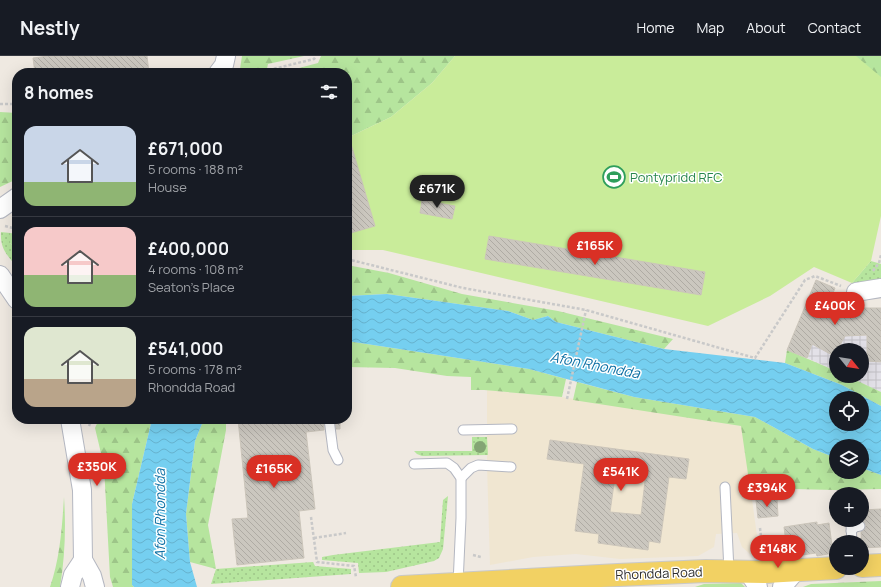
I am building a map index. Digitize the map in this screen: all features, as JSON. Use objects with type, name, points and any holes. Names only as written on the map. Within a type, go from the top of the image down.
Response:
[{"type":"main road","points":[[869,566],[881,565]]},
{"type":"main road","name":"Rhondda Road","points":[[402,587],[706,571],[750,575],[829,569]]},
{"type":"main road","points":[[664,587],[706,571]]},
{"type":"street","points":[[221,68],[226,56]]},
{"type":"street","points":[[0,209],[12,201]]},
{"type":"street","points":[[0,275],[12,293]]},
{"type":"street","points":[[856,292],[881,288]]},
{"type":"street","points":[[71,424],[82,490],[83,560],[92,576],[95,587]]},
{"type":"street","points":[[70,587],[73,575],[83,560]]},
{"type":"street","points":[[782,587],[796,571]]},
{"type":"lane","points":[[330,424],[333,450],[338,460]]},
{"type":"lane","points":[[463,430],[512,429]]},
{"type":"lane","points":[[414,464],[447,463],[454,468],[461,478],[458,584]]},
{"type":"lane","points":[[461,478],[471,468],[478,465],[512,467]]},
{"type":"lane","points":[[724,487],[750,575]]},
{"type":"path","points":[[277,68],[314,59],[316,56]]},
{"type":"path","points":[[0,104],[12,104]]},
{"type":"path","points":[[0,226],[12,228]]},
{"type":"path","points":[[352,259],[463,288],[586,310],[755,358],[805,280],[814,276],[856,292]]},
{"type":"path","points":[[567,399],[586,310]]},
{"type":"path","points":[[311,517],[317,562],[354,566],[356,577]]},
{"type":"path","points":[[750,575],[760,528]]},
{"type":"path","points":[[314,538],[346,533]]},
{"type":"path","points":[[472,555],[481,557]]},
{"type":"shaded area","points":[[818,329],[836,336],[881,335],[881,392],[862,383],[869,383],[869,343],[829,343],[829,368],[807,358]]},
{"type":"shaded area","points":[[487,390],[562,397],[742,426],[760,558],[750,554],[742,547],[737,533],[716,534],[714,547],[698,556],[620,559],[576,554],[533,557],[490,565],[487,465]]},
{"type":"green space","points":[[242,56],[304,56],[268,64],[267,68],[240,68]]},
{"type":"green space","points":[[321,56],[455,56],[432,83],[391,117],[352,136],[352,68],[299,68],[318,63]]},
{"type":"green space","name":"Pontypridd RFC","points":[[455,56],[856,56],[881,77],[881,216],[871,261],[852,283],[814,267],[770,296],[708,326],[383,250],[352,250],[352,136],[391,117],[432,83]]},
{"type":"green space","points":[[838,56],[881,56],[881,110]]},
{"type":"green space","points":[[0,112],[12,113],[12,181],[0,187]]},
{"type":"green space","points":[[1,232],[10,233],[12,261],[3,247]]},
{"type":"green space","points":[[10,233],[12,233],[12,245],[10,243]]},
{"type":"green space","points":[[871,261],[881,264],[881,281],[852,283]]},
{"type":"green space","points":[[352,266],[389,273],[462,294],[558,311],[673,339],[664,349],[556,322],[548,316],[533,320],[508,311],[387,294],[352,296]]},
{"type":"green space","points":[[352,342],[529,369],[566,379],[562,397],[471,390],[471,377],[447,376],[395,368],[352,367]]},
{"type":"green space","points":[[787,350],[829,368],[829,380],[785,363]]},
{"type":"green space","points":[[577,382],[634,397],[755,417],[813,449],[829,455],[829,479],[869,479],[869,471],[881,475],[881,489],[869,489],[869,487],[829,487],[829,490],[750,488],[741,426],[573,400]]},
{"type":"green space","points":[[837,383],[862,383],[881,392],[881,406],[869,400],[869,391],[853,391]]},
{"type":"green space","points":[[97,424],[151,424],[132,504],[132,585],[134,587],[113,587],[110,577],[104,466],[95,428]]},
{"type":"green space","points":[[202,424],[226,424],[208,525],[216,569],[190,562],[186,514],[195,441]]},
{"type":"green space","points":[[472,437],[487,437],[488,455],[422,456],[414,451],[472,451]]},
{"type":"green space","points":[[448,496],[443,549],[439,558],[434,561],[386,572],[359,573],[358,563],[322,560],[322,557],[333,555],[440,542],[443,500]]},
{"type":"green space","points":[[64,497],[65,542],[60,587],[50,587],[58,554]]},
{"type":"green space","points":[[313,562],[315,566],[351,569],[351,574],[211,584],[216,569]]},
{"type":"green space","points":[[881,581],[881,587],[803,587],[811,584]]},
{"type":"green space","points":[[741,583],[745,587],[695,587],[704,584]]},
{"type":"water","name":"Afon Rhondda","points":[[387,294],[508,311],[533,320],[548,316],[556,322],[664,349],[785,363],[829,380],[829,383],[837,383],[853,391],[829,391],[829,431],[869,431],[869,400],[881,406],[881,475],[869,471],[869,439],[829,439],[829,455],[813,449],[755,417],[634,397],[529,369],[352,342],[352,296]]},
{"type":"water","name":"Afon Rhondda","points":[[151,424],[202,424],[195,441],[186,514],[190,562],[197,587],[134,587],[132,585],[132,504]]},
{"type":"building","points":[[48,56],[147,56],[148,68],[34,68],[33,58]]},
{"type":"building","points":[[352,147],[375,226],[352,233]]},
{"type":"building","points":[[422,200],[455,206],[452,219],[420,213]]},
{"type":"building","points":[[489,236],[705,272],[701,295],[485,259]]},
{"type":"building","points":[[816,280],[835,288],[827,308],[881,308],[881,362],[869,361],[869,343],[867,343],[867,335],[845,336],[841,343],[829,343],[829,353],[812,344],[807,358],[787,350]]},
{"type":"building","points":[[239,424],[323,424],[324,430],[306,432],[315,509],[299,511],[304,558],[237,565],[232,519],[248,518]]},
{"type":"building","points":[[336,424],[340,424],[340,429],[336,429]]},
{"type":"building","points":[[550,440],[689,459],[686,479],[669,477],[660,543],[649,541],[648,550],[598,543],[599,534],[575,531],[584,464],[547,459]],"holes":[[[616,470],[646,473],[641,515],[610,512]]]},
{"type":"building","points":[[777,498],[778,516],[758,518],[756,500]]},
{"type":"building","points":[[881,509],[881,547],[869,548],[869,535],[861,535],[861,532],[865,527],[869,527],[869,510]]},
{"type":"building","points":[[817,522],[817,525],[829,523],[831,535],[829,535],[829,554],[817,556],[816,553],[788,557],[784,527]]},
{"type":"place","name":"Pontypridd RFC","points":[[614,177]]}]
